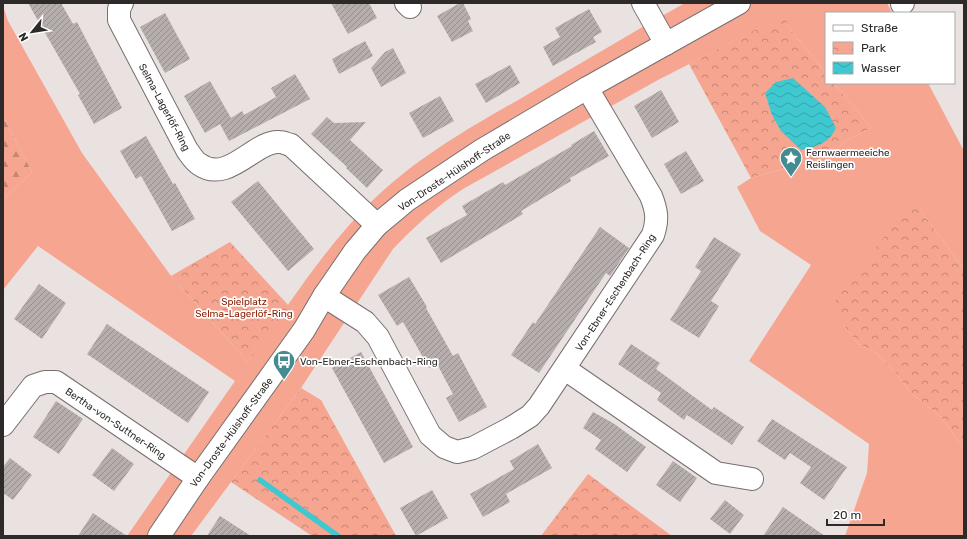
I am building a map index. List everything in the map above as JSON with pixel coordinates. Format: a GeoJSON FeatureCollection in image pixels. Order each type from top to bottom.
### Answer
{"type":"FeatureCollection","features":[{"type":"Feature","properties":{"kind":"street","name":"Selma-Lagerlöf-Ring"},"geometry":{"type":"LineString","coordinates":[[122,3],[119,9],[119,20],[187,150],[199,164],[212,169],[226,168],[264,146],[278,141],[291,145],[377,225]]}},
{"type":"Feature","properties":{"kind":"street"},"geometry":{"type":"LineString","coordinates":[[643,3],[666,44]]}},
{"type":"Feature","properties":{"kind":"street","name":"Von-Droste-Hülshoff-Straße"},"geometry":{"type":"LineString","coordinates":[[158,536],[282,362],[355,251],[377,225],[407,200],[482,150],[587,88],[739,3]]}},
{"type":"Feature","properties":{"kind":"street","name":"Von-Ebner-Eschenbach-Ring"},"geometry":{"type":"LineString","coordinates":[[324,296],[365,322],[378,337],[430,435],[444,446],[457,452],[473,448],[530,416],[539,406],[653,235],[657,224],[657,211],[651,196],[587,88]]}},
{"type":"Feature","properties":{"kind":"street"},"geometry":{"type":"LineString","coordinates":[[564,369],[716,473],[752,480]]}},
{"type":"Feature","properties":{"kind":"street","name":"Bertha-von-Suttner-Ring"},"geometry":{"type":"LineString","coordinates":[[3,425],[33,386],[45,382],[56,382],[198,478]]}},
{"type":"Feature","properties":{"kind":"green space"},"geometry":{"type":"Polygon","coordinates":[[[685,3],[887,3],[892,12],[825,12],[825,72],[790,29],[783,16],[658,80],[463,189],[444,202],[393,249],[301,388],[191,536],[127,536],[235,381],[38,246],[3,290],[3,200],[32,172],[3,116],[3,6],[8,21],[82,153],[171,276],[248,362],[306,279],[337,239],[371,202],[389,186],[426,157],[465,131],[685,3]]]}},
{"type":"Feature","properties":{"kind":"green space"},"geometry":{"type":"Polygon","coordinates":[[[784,15],[790,29],[825,72],[825,84],[835,84],[871,128],[844,142],[829,156],[751,178],[689,64],[784,15]]]}},
{"type":"Feature","properties":{"kind":"green space"},"geometry":{"type":"Polygon","coordinates":[[[835,84],[929,84],[964,151],[964,269],[920,210],[843,324],[858,344],[876,353],[896,373],[910,392],[942,418],[964,449],[964,536],[845,536],[867,473],[869,444],[749,361],[811,265],[760,231],[737,187],[751,178],[829,156],[844,142],[871,128],[835,84]]]}},
{"type":"Feature","properties":{"kind":"green space"},"geometry":{"type":"Polygon","coordinates":[[[3,116],[32,172],[3,200],[3,116]]]}},
{"type":"Feature","properties":{"kind":"green space"},"geometry":{"type":"Polygon","coordinates":[[[909,204],[920,210],[964,269],[964,449],[942,418],[910,392],[896,373],[876,353],[858,344],[843,324],[835,301],[909,204]]]}},
{"type":"Feature","properties":{"kind":"green space","name":"Spielplatz Selma-Lagerlöf-Ring"},"geometry":{"type":"Polygon","coordinates":[[[230,242],[289,306],[248,362],[171,276],[230,242]]]}},
{"type":"Feature","properties":{"kind":"green space"},"geometry":{"type":"Polygon","coordinates":[[[301,388],[321,400],[396,536],[312,536],[231,482],[301,388]]]}},
{"type":"Feature","properties":{"kind":"green space"},"geometry":{"type":"Polygon","coordinates":[[[588,474],[672,536],[541,536],[588,474]]]}},
{"type":"Feature","properties":{"kind":"water"},"geometry":{"type":"Polygon","coordinates":[[[793,78],[825,107],[836,128],[830,138],[822,144],[801,150],[781,131],[772,115],[765,93],[776,82],[793,78]]]}},
{"type":"Feature","properties":{"kind":"building"},"geometry":{"type":"Polygon","coordinates":[[[28,3],[61,3],[73,24],[77,22],[122,108],[94,124],[78,95],[80,94],[28,3]]]}},
{"type":"Feature","properties":{"kind":"building"},"geometry":{"type":"Polygon","coordinates":[[[331,3],[369,3],[377,18],[348,34],[331,3]]]}},
{"type":"Feature","properties":{"kind":"building"},"geometry":{"type":"Polygon","coordinates":[[[460,3],[463,3],[471,19],[468,21],[473,31],[452,42],[437,16],[460,3]]]}},
{"type":"Feature","properties":{"kind":"building"},"geometry":{"type":"Polygon","coordinates":[[[589,9],[602,32],[593,37],[596,42],[553,66],[543,47],[560,37],[555,28],[589,9]]]}},
{"type":"Feature","properties":{"kind":"building"},"geometry":{"type":"Polygon","coordinates":[[[165,13],[190,59],[165,73],[140,27],[165,13]]]}},
{"type":"Feature","properties":{"kind":"building"},"geometry":{"type":"Polygon","coordinates":[[[365,41],[373,56],[339,74],[332,59],[365,41]]]}},
{"type":"Feature","properties":{"kind":"building"},"geometry":{"type":"Polygon","coordinates":[[[393,48],[406,73],[381,87],[371,68],[385,52],[393,48]]]}},
{"type":"Feature","properties":{"kind":"building"},"geometry":{"type":"Polygon","coordinates":[[[510,65],[520,83],[486,103],[475,84],[510,65]]]}},
{"type":"Feature","properties":{"kind":"building"},"geometry":{"type":"Polygon","coordinates":[[[295,74],[310,99],[229,141],[220,124],[205,133],[184,96],[210,81],[231,118],[242,111],[244,115],[276,97],[271,88],[295,74]]]}},
{"type":"Feature","properties":{"kind":"building"},"geometry":{"type":"Polygon","coordinates":[[[661,90],[679,122],[652,138],[634,106],[661,90]]]}},
{"type":"Feature","properties":{"kind":"building"},"geometry":{"type":"Polygon","coordinates":[[[440,96],[454,121],[423,138],[409,113],[440,96]]]}},
{"type":"Feature","properties":{"kind":"building"},"geometry":{"type":"Polygon","coordinates":[[[327,117],[334,123],[366,122],[350,140],[383,170],[367,188],[346,168],[347,167],[311,134],[327,117]]]}},
{"type":"Feature","properties":{"kind":"building"},"geometry":{"type":"Polygon","coordinates":[[[594,131],[609,156],[570,178],[571,181],[521,211],[523,214],[441,263],[426,238],[467,215],[462,206],[503,182],[505,185],[572,146],[571,145],[594,131]]]}},
{"type":"Feature","properties":{"kind":"building"},"geometry":{"type":"Polygon","coordinates":[[[146,136],[195,219],[172,231],[141,176],[136,179],[120,151],[146,136]]]}},
{"type":"Feature","properties":{"kind":"building"},"geometry":{"type":"Polygon","coordinates":[[[686,151],[704,181],[681,194],[664,164],[686,151]]]}},
{"type":"Feature","properties":{"kind":"building"},"geometry":{"type":"Polygon","coordinates":[[[258,181],[314,249],[288,271],[231,202],[258,181]]]}},
{"type":"Feature","properties":{"kind":"building"},"geometry":{"type":"Polygon","coordinates":[[[600,227],[629,248],[610,276],[606,273],[539,373],[511,355],[533,322],[535,324],[600,227]]]}},
{"type":"Feature","properties":{"kind":"building"},"geometry":{"type":"Polygon","coordinates":[[[714,237],[741,254],[711,301],[719,306],[699,338],[670,320],[701,271],[695,267],[714,237]]]}},
{"type":"Feature","properties":{"kind":"building"},"geometry":{"type":"Polygon","coordinates":[[[409,277],[453,356],[458,353],[487,407],[459,422],[446,398],[453,394],[437,364],[429,368],[403,322],[397,326],[378,295],[409,277]]]}},
{"type":"Feature","properties":{"kind":"building"},"geometry":{"type":"Polygon","coordinates":[[[39,284],[66,303],[42,339],[14,319],[39,284]]]}},
{"type":"Feature","properties":{"kind":"building"},"geometry":{"type":"Polygon","coordinates":[[[107,324],[209,392],[188,423],[87,354],[107,324]]]}},
{"type":"Feature","properties":{"kind":"building"},"geometry":{"type":"Polygon","coordinates":[[[631,344],[660,363],[656,369],[712,410],[714,407],[744,427],[732,445],[687,415],[684,420],[657,400],[661,393],[618,364],[631,344]]]}},
{"type":"Feature","properties":{"kind":"building"},"geometry":{"type":"Polygon","coordinates":[[[361,352],[413,447],[384,463],[332,368],[361,352]]]}},
{"type":"Feature","properties":{"kind":"building"},"geometry":{"type":"Polygon","coordinates":[[[56,401],[83,419],[59,454],[33,437],[56,401]]]}},
{"type":"Feature","properties":{"kind":"building"},"geometry":{"type":"Polygon","coordinates":[[[593,412],[613,423],[646,447],[627,472],[595,449],[601,440],[583,428],[593,412]]]}},
{"type":"Feature","properties":{"kind":"building"},"geometry":{"type":"Polygon","coordinates":[[[772,419],[847,467],[824,500],[800,483],[811,467],[790,453],[785,460],[757,441],[772,419]]]}},
{"type":"Feature","properties":{"kind":"building"},"geometry":{"type":"Polygon","coordinates":[[[538,444],[552,468],[506,494],[510,502],[483,517],[470,494],[514,469],[510,461],[538,444]]]}},
{"type":"Feature","properties":{"kind":"building"},"geometry":{"type":"Polygon","coordinates":[[[112,448],[134,464],[114,491],[92,475],[112,448]]]}},
{"type":"Feature","properties":{"kind":"building"},"geometry":{"type":"Polygon","coordinates":[[[10,458],[32,475],[13,500],[3,493],[3,467],[10,458]]]}},
{"type":"Feature","properties":{"kind":"building"},"geometry":{"type":"Polygon","coordinates":[[[673,461],[697,478],[680,502],[656,485],[673,461]]]}},
{"type":"Feature","properties":{"kind":"building"},"geometry":{"type":"Polygon","coordinates":[[[432,490],[448,518],[416,536],[400,508],[432,490]]]}},
{"type":"Feature","properties":{"kind":"building"},"geometry":{"type":"Polygon","coordinates":[[[725,500],[744,515],[730,534],[710,519],[725,500]]]}},
{"type":"Feature","properties":{"kind":"building"},"geometry":{"type":"Polygon","coordinates":[[[783,507],[825,536],[763,536],[783,507]]]}},
{"type":"Feature","properties":{"kind":"building"},"geometry":{"type":"Polygon","coordinates":[[[93,513],[127,536],[78,536],[93,513]]]}},
{"type":"Feature","properties":{"kind":"building"},"geometry":{"type":"Polygon","coordinates":[[[220,516],[251,536],[207,536],[220,516]]]}},
{"type":"Feature","properties":{"kind":"waterway"},"geometry":{"type":"LineString","coordinates":[[260,480],[338,536]]}},
{"type":"Feature","properties":{"kind":"place","name":"Fernwaermeeiche Reislingen"},"geometry":{"type":"Point","coordinates":[791,178]}},
{"type":"Feature","properties":{"kind":"place","name":"Von-Ebner-Eschenbach-Ring"},"geometry":{"type":"Point","coordinates":[284,380]}}]}
